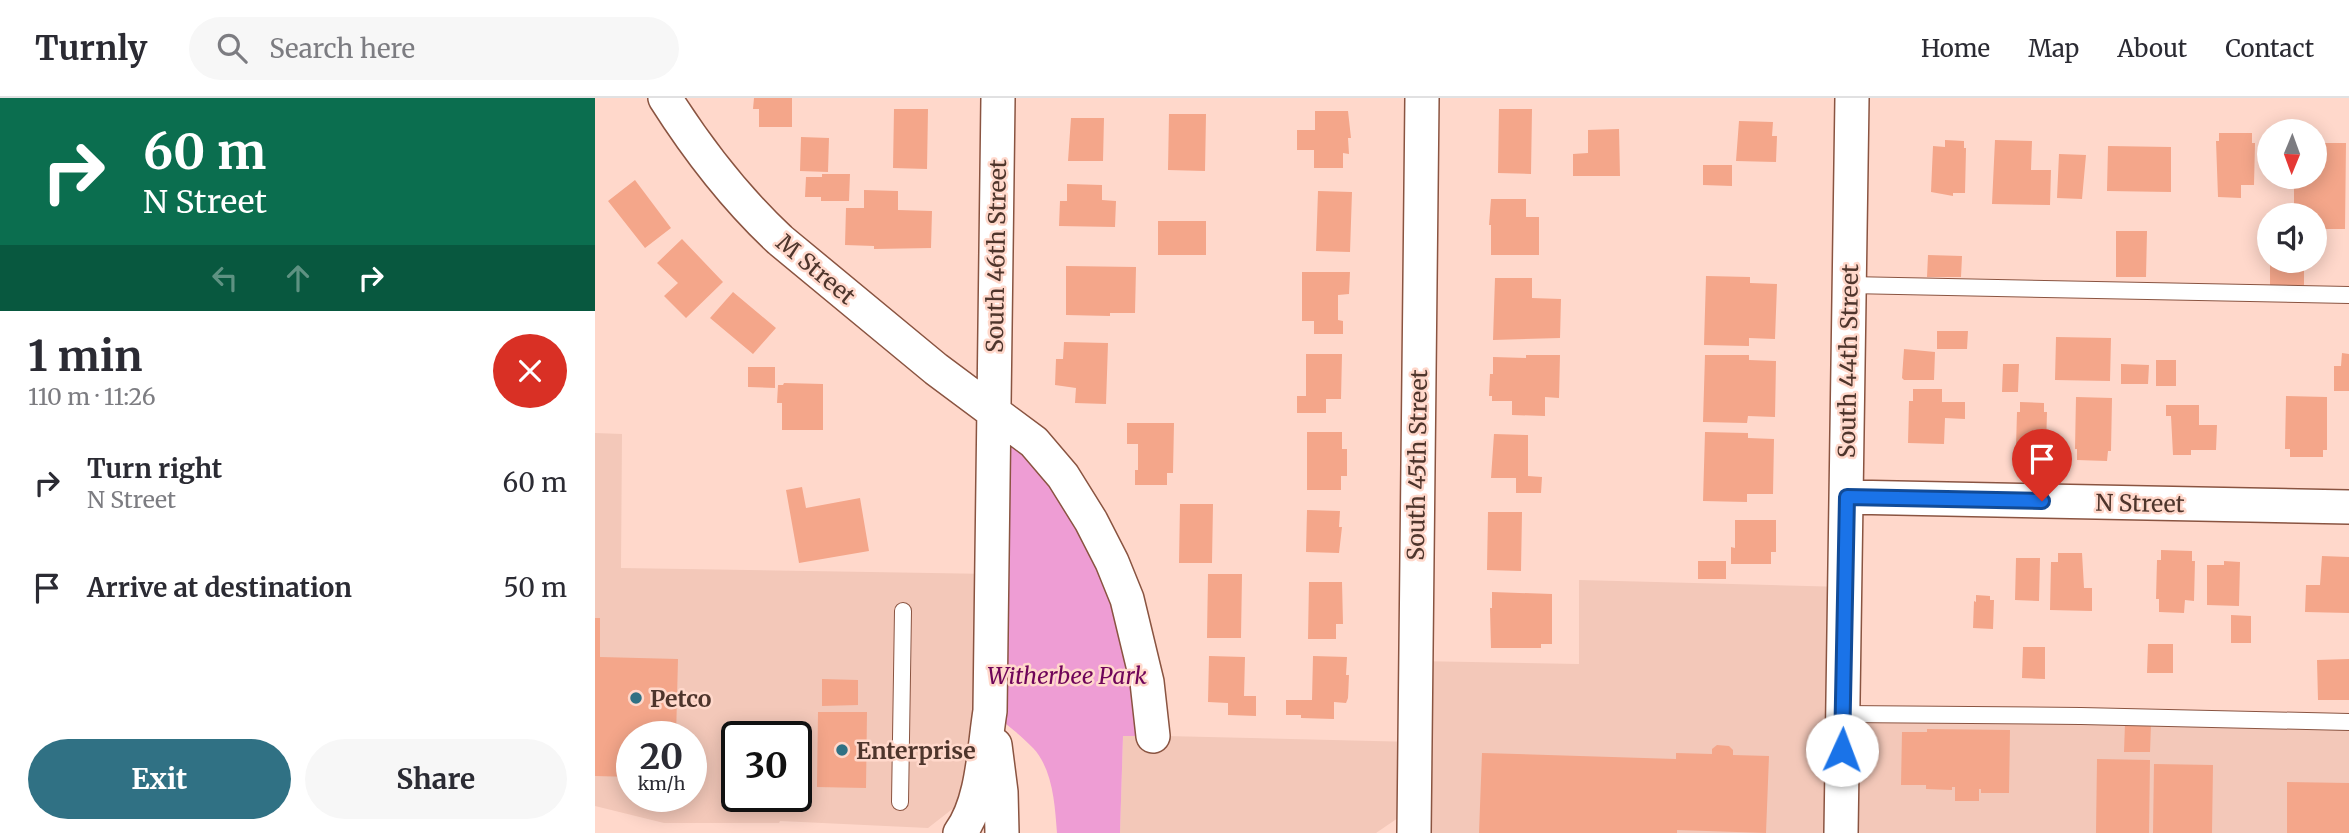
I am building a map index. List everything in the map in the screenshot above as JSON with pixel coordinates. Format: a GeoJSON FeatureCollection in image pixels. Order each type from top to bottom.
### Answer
{"type":"FeatureCollection","features":[{"type":"Feature","properties":{"kind":"street","name":"M Street"},"geometry":{"type":"LineString","coordinates":[[665,98],[697,146],[757,218],[788,247],[936,369],[995,414]]}},
{"type":"Feature","properties":{"kind":"street","name":"South 46th Street"},"geometry":{"type":"LineString","coordinates":[[960,833],[970,815],[978,789],[990,710],[998,98]]}},
{"type":"Feature","properties":{"kind":"street","name":"South 45th Street"},"geometry":{"type":"LineString","coordinates":[[1414,833],[1422,98]]}},
{"type":"Feature","properties":{"kind":"street","name":"South 44th Street"},"geometry":{"type":"LineString","coordinates":[[1841,833],[1852,98]]}},
{"type":"Feature","properties":{"kind":"street"},"geometry":{"type":"LineString","coordinates":[[995,414],[1046,454],[1091,521],[1112,562],[1127,599],[1138,640],[1147,682],[1153,736]]}},
{"type":"Feature","properties":{"kind":"street","name":"N Street"},"geometry":{"type":"LineString","coordinates":[[1847,497],[2349,507]]}},
{"type":"Feature","properties":{"kind":"street","name":"South 46th Street"},"geometry":{"type":"LineString","coordinates":[[990,710],[1001,792],[1002,833]]}},
{"type":"Feature","properties":{"kind":"lane"},"geometry":{"type":"LineString","coordinates":[[1849,285],[2349,295]]}},
{"type":"Feature","properties":{"kind":"lane"},"geometry":{"type":"LineString","coordinates":[[900,802],[903,611]]}},
{"type":"Feature","properties":{"kind":"lane"},"geometry":{"type":"LineString","coordinates":[[1843,714],[2349,722]]}},
{"type":"Feature","properties":{"kind":"shaded area"},"geometry":{"type":"Polygon","coordinates":[[[595,433],[622,434],[621,568],[992,574],[978,789],[928,828],[780,821],[664,823],[619,812],[707,812],[707,721],[616,721],[616,811],[595,806],[595,433]]]}},
{"type":"Feature","properties":{"kind":"shaded area"},"geometry":{"type":"Polygon","coordinates":[[[1579,580],[1845,587],[1843,713],[2349,722],[2349,833],[1414,833],[1414,807],[1376,833],[1120,833],[1123,735],[1415,742],[1415,661],[1579,664],[1579,580]]]}},
{"type":"Feature","properties":{"kind":"green space","name":"Witherbee Park"},"geometry":{"type":"Polygon","coordinates":[[[995,414],[1091,521],[1153,736],[1123,736],[1120,833],[1057,833],[1052,788],[1045,766],[1023,738],[990,711],[995,414]]]}},
{"type":"Feature","properties":{"kind":"building"},"geometry":{"type":"Polygon","coordinates":[[[754,98],[792,98],[792,127],[759,127],[759,109],[753,109],[754,98]]]}},
{"type":"Feature","properties":{"kind":"building"},"geometry":{"type":"Polygon","coordinates":[[[894,109],[928,109],[927,169],[893,168],[894,109]]]}},
{"type":"Feature","properties":{"kind":"building"},"geometry":{"type":"Polygon","coordinates":[[[1499,109],[1532,109],[1531,174],[1498,173],[1499,109]]]}},
{"type":"Feature","properties":{"kind":"building"},"geometry":{"type":"Polygon","coordinates":[[[1315,111],[1348,111],[1351,138],[1348,138],[1349,154],[1343,153],[1343,168],[1314,168],[1314,150],[1297,150],[1297,130],[1315,130],[1315,111]]]}},
{"type":"Feature","properties":{"kind":"building"},"geometry":{"type":"Polygon","coordinates":[[[1169,114],[1206,114],[1205,171],[1168,170],[1169,114]]]}},
{"type":"Feature","properties":{"kind":"building"},"geometry":{"type":"Polygon","coordinates":[[[1071,118],[1104,118],[1103,161],[1068,161],[1071,118]]]}},
{"type":"Feature","properties":{"kind":"building"},"geometry":{"type":"Polygon","coordinates":[[[1739,121],[1773,122],[1772,136],[1777,136],[1776,162],[1736,161],[1739,121]]]}},
{"type":"Feature","properties":{"kind":"building"},"geometry":{"type":"Polygon","coordinates":[[[1619,129],[1620,176],[1573,176],[1573,154],[1588,153],[1588,130],[1619,129]]]}},
{"type":"Feature","properties":{"kind":"building"},"geometry":{"type":"Polygon","coordinates":[[[2219,133],[2252,133],[2252,143],[2255,143],[2254,185],[2241,185],[2241,198],[2218,197],[2216,141],[2219,141],[2219,133]]]}},
{"type":"Feature","properties":{"kind":"building"},"geometry":{"type":"Polygon","coordinates":[[[801,137],[829,138],[828,172],[800,171],[801,137]]]}},
{"type":"Feature","properties":{"kind":"building"},"geometry":{"type":"Polygon","coordinates":[[[1945,140],[1964,141],[1965,193],[1953,193],[1953,196],[1931,192],[1933,146],[1945,147],[1945,140]]]}},
{"type":"Feature","properties":{"kind":"building"},"geometry":{"type":"Polygon","coordinates":[[[1995,140],[2032,141],[2031,170],[2051,170],[2050,205],[1992,204],[1995,140]]]}},
{"type":"Feature","properties":{"kind":"building"},"geometry":{"type":"Polygon","coordinates":[[[2327,143],[2346,143],[2345,229],[2327,229],[2327,203],[2294,203],[2294,189],[2327,189],[2327,143]]]}},
{"type":"Feature","properties":{"kind":"building"},"geometry":{"type":"Polygon","coordinates":[[[2108,146],[2171,147],[2171,192],[2107,191],[2108,146]]]}},
{"type":"Feature","properties":{"kind":"building"},"geometry":{"type":"Polygon","coordinates":[[[2059,154],[2086,155],[2082,199],[2057,198],[2059,154]]]}},
{"type":"Feature","properties":{"kind":"building"},"geometry":{"type":"Polygon","coordinates":[[[1703,165],[1732,165],[1732,186],[1703,185],[1703,165]]]}},
{"type":"Feature","properties":{"kind":"building"},"geometry":{"type":"Polygon","coordinates":[[[822,174],[850,174],[849,201],[821,201],[821,197],[805,197],[806,177],[822,177],[822,174]]]}},
{"type":"Feature","properties":{"kind":"building"},"geometry":{"type":"Polygon","coordinates":[[[635,180],[671,228],[645,248],[608,201],[635,180]]]}},
{"type":"Feature","properties":{"kind":"building"},"geometry":{"type":"Polygon","coordinates":[[[1067,184],[1102,185],[1102,200],[1116,201],[1115,227],[1059,226],[1060,201],[1067,201],[1067,184]]]}},
{"type":"Feature","properties":{"kind":"building"},"geometry":{"type":"Polygon","coordinates":[[[864,190],[898,191],[898,210],[932,211],[931,248],[874,249],[874,246],[845,245],[846,208],[864,208],[864,190]]]}},
{"type":"Feature","properties":{"kind":"building"},"geometry":{"type":"Polygon","coordinates":[[[1318,191],[1352,192],[1350,252],[1316,251],[1318,191]]]}},
{"type":"Feature","properties":{"kind":"building"},"geometry":{"type":"Polygon","coordinates":[[[1491,199],[1526,199],[1526,217],[1539,217],[1539,255],[1491,255],[1491,199]]]}},
{"type":"Feature","properties":{"kind":"building"},"geometry":{"type":"Polygon","coordinates":[[[1158,221],[1206,221],[1206,255],[1158,255],[1158,221]]]}},
{"type":"Feature","properties":{"kind":"building"},"geometry":{"type":"Polygon","coordinates":[[[2116,231],[2147,231],[2146,277],[2116,277],[2116,231]]]}},
{"type":"Feature","properties":{"kind":"building"},"geometry":{"type":"Polygon","coordinates":[[[682,239],[723,282],[686,318],[664,296],[678,283],[657,263],[682,239]]]}},
{"type":"Feature","properties":{"kind":"building"},"geometry":{"type":"Polygon","coordinates":[[[1928,255],[1962,256],[1961,277],[1927,277],[1928,255]]]}},
{"type":"Feature","properties":{"kind":"building"},"geometry":{"type":"Polygon","coordinates":[[[1066,266],[1136,267],[1135,313],[1110,313],[1110,316],[1066,315],[1066,266]]]}},
{"type":"Feature","properties":{"kind":"building"},"geometry":{"type":"Polygon","coordinates":[[[1302,272],[1350,272],[1349,294],[1338,295],[1338,320],[1343,321],[1343,334],[1314,334],[1314,321],[1302,321],[1302,272]]]}},
{"type":"Feature","properties":{"kind":"building"},"geometry":{"type":"Polygon","coordinates":[[[2270,273],[2304,273],[2304,285],[2270,285],[2270,273]]]}},
{"type":"Feature","properties":{"kind":"building"},"geometry":{"type":"Polygon","coordinates":[[[1706,276],[1750,277],[1750,283],[1777,284],[1775,339],[1749,338],[1749,346],[1704,345],[1706,276]]]}},
{"type":"Feature","properties":{"kind":"building"},"geometry":{"type":"Polygon","coordinates":[[[1495,278],[1532,278],[1532,298],[1561,299],[1560,338],[1493,340],[1495,278]]]}},
{"type":"Feature","properties":{"kind":"building"},"geometry":{"type":"Polygon","coordinates":[[[733,292],[776,328],[753,354],[710,318],[733,292]]]}},
{"type":"Feature","properties":{"kind":"building"},"geometry":{"type":"Polygon","coordinates":[[[1937,331],[1968,331],[1967,349],[1937,349],[1937,331]]]}},
{"type":"Feature","properties":{"kind":"building"},"geometry":{"type":"Polygon","coordinates":[[[2056,337],[2111,338],[2110,381],[2055,380],[2056,337]]]}},
{"type":"Feature","properties":{"kind":"building"},"geometry":{"type":"Polygon","coordinates":[[[1064,342],[1108,343],[1106,404],[1075,403],[1076,388],[1055,385],[1056,359],[1063,359],[1064,342]]]}},
{"type":"Feature","properties":{"kind":"building"},"geometry":{"type":"Polygon","coordinates":[[[1904,349],[1935,352],[1934,380],[1902,378],[1904,349]]]}},
{"type":"Feature","properties":{"kind":"building"},"geometry":{"type":"Polygon","coordinates":[[[2342,353],[2349,354],[2349,391],[2334,391],[2334,366],[2341,366],[2342,353]]]}},
{"type":"Feature","properties":{"kind":"building"},"geometry":{"type":"Polygon","coordinates":[[[1306,354],[1342,354],[1341,399],[1326,399],[1326,413],[1297,413],[1297,396],[1306,396],[1306,354]]]}},
{"type":"Feature","properties":{"kind":"building"},"geometry":{"type":"Polygon","coordinates":[[[1526,355],[1560,355],[1559,398],[1545,397],[1545,416],[1512,415],[1512,401],[1492,401],[1492,396],[1489,396],[1493,357],[1526,358],[1526,355]]]}},
{"type":"Feature","properties":{"kind":"building"},"geometry":{"type":"Polygon","coordinates":[[[1705,355],[1749,355],[1749,360],[1776,361],[1775,417],[1748,416],[1747,423],[1703,422],[1705,355]]]}},
{"type":"Feature","properties":{"kind":"building"},"geometry":{"type":"Polygon","coordinates":[[[2156,360],[2176,360],[2176,386],[2156,386],[2156,360]]]}},
{"type":"Feature","properties":{"kind":"building"},"geometry":{"type":"Polygon","coordinates":[[[2003,364],[2019,364],[2018,392],[2002,392],[2003,364]]]}},
{"type":"Feature","properties":{"kind":"building"},"geometry":{"type":"Polygon","coordinates":[[[2121,364],[2149,365],[2148,384],[2121,384],[2121,364]]]}},
{"type":"Feature","properties":{"kind":"building"},"geometry":{"type":"Polygon","coordinates":[[[748,367],[775,367],[775,388],[748,387],[748,367]]]}},
{"type":"Feature","properties":{"kind":"building"},"geometry":{"type":"Polygon","coordinates":[[[823,384],[823,430],[782,430],[782,403],[777,403],[778,385],[823,384]]]}},
{"type":"Feature","properties":{"kind":"building"},"geometry":{"type":"Polygon","coordinates":[[[1913,389],[1942,389],[1942,402],[1965,402],[1965,419],[1945,418],[1944,444],[1908,443],[1909,401],[1913,401],[1913,389]]]}},
{"type":"Feature","properties":{"kind":"building"},"geometry":{"type":"Polygon","coordinates":[[[2286,396],[2327,397],[2327,450],[2323,450],[2323,457],[2290,457],[2290,449],[2285,449],[2286,396]]]}},
{"type":"Feature","properties":{"kind":"building"},"geometry":{"type":"Polygon","coordinates":[[[2076,397],[2112,398],[2111,451],[2108,451],[2107,461],[2077,460],[2076,397]]]}},
{"type":"Feature","properties":{"kind":"building"},"geometry":{"type":"Polygon","coordinates":[[[2020,402],[2044,403],[2044,412],[2047,412],[2046,448],[2016,447],[2017,412],[2020,412],[2020,402]]]}},
{"type":"Feature","properties":{"kind":"building"},"geometry":{"type":"Polygon","coordinates":[[[2166,405],[2199,405],[2199,425],[2217,425],[2216,450],[2191,450],[2191,455],[2173,455],[2171,416],[2166,416],[2166,405]]]}},
{"type":"Feature","properties":{"kind":"building"},"geometry":{"type":"Polygon","coordinates":[[[1127,423],[1174,423],[1173,473],[1167,473],[1167,485],[1135,485],[1138,444],[1127,444],[1127,423]]]}},
{"type":"Feature","properties":{"kind":"building"},"geometry":{"type":"Polygon","coordinates":[[[1307,432],[1342,432],[1342,449],[1347,449],[1347,476],[1341,476],[1341,490],[1307,490],[1307,432]]]}},
{"type":"Feature","properties":{"kind":"building"},"geometry":{"type":"Polygon","coordinates":[[[1705,432],[1748,433],[1748,438],[1774,439],[1773,494],[1747,494],[1747,502],[1703,501],[1705,432]]]}},
{"type":"Feature","properties":{"kind":"building"},"geometry":{"type":"Polygon","coordinates":[[[1494,434],[1528,435],[1528,476],[1542,477],[1541,493],[1516,493],[1516,478],[1491,478],[1494,434]]]}},
{"type":"Feature","properties":{"kind":"building"},"geometry":{"type":"Polygon","coordinates":[[[802,487],[806,508],[860,498],[869,551],[799,563],[786,490],[802,487]]]}},
{"type":"Feature","properties":{"kind":"building"},"geometry":{"type":"Polygon","coordinates":[[[1180,504],[1213,504],[1212,563],[1179,563],[1180,504]]]}},
{"type":"Feature","properties":{"kind":"building"},"geometry":{"type":"Polygon","coordinates":[[[1307,510],[1340,511],[1339,527],[1342,527],[1339,553],[1306,552],[1307,510]]]}},
{"type":"Feature","properties":{"kind":"building"},"geometry":{"type":"Polygon","coordinates":[[[1488,512],[1522,512],[1521,571],[1487,570],[1488,512]]]}},
{"type":"Feature","properties":{"kind":"building"},"geometry":{"type":"Polygon","coordinates":[[[1735,520],[1776,520],[1776,552],[1771,552],[1771,564],[1731,564],[1731,547],[1735,548],[1735,520]]]}},
{"type":"Feature","properties":{"kind":"building"},"geometry":{"type":"Polygon","coordinates":[[[2161,550],[2192,551],[2192,561],[2195,561],[2194,601],[2185,600],[2184,613],[2159,612],[2159,599],[2156,599],[2157,560],[2161,560],[2161,550]]]}},
{"type":"Feature","properties":{"kind":"building"},"geometry":{"type":"Polygon","coordinates":[[[2058,553],[2082,553],[2084,588],[2092,588],[2092,611],[2050,610],[2051,562],[2058,562],[2058,553]]]}},
{"type":"Feature","properties":{"kind":"building"},"geometry":{"type":"Polygon","coordinates":[[[2322,556],[2349,557],[2349,613],[2305,612],[2306,585],[2320,585],[2322,556]]]}},
{"type":"Feature","properties":{"kind":"building"},"geometry":{"type":"Polygon","coordinates":[[[2016,558],[2040,558],[2039,601],[2015,600],[2016,558]]]}},
{"type":"Feature","properties":{"kind":"building"},"geometry":{"type":"Polygon","coordinates":[[[1698,561],[1726,561],[1726,579],[1698,579],[1698,561]]]}},
{"type":"Feature","properties":{"kind":"building"},"geometry":{"type":"Polygon","coordinates":[[[2224,561],[2240,562],[2239,606],[2207,605],[2207,565],[2224,565],[2224,561]]]}},
{"type":"Feature","properties":{"kind":"building"},"geometry":{"type":"Polygon","coordinates":[[[1208,574],[1242,574],[1241,638],[1207,638],[1208,574]]]}},
{"type":"Feature","properties":{"kind":"building"},"geometry":{"type":"Polygon","coordinates":[[[1309,582],[1342,582],[1343,624],[1336,624],[1336,639],[1308,639],[1309,582]]]}},
{"type":"Feature","properties":{"kind":"building"},"geometry":{"type":"Polygon","coordinates":[[[1492,592],[1552,594],[1552,644],[1541,644],[1541,648],[1491,648],[1492,592]]]}},
{"type":"Feature","properties":{"kind":"building"},"geometry":{"type":"Polygon","coordinates":[[[1976,595],[1990,596],[1990,600],[1994,600],[1993,629],[1973,628],[1976,595]]]}},
{"type":"Feature","properties":{"kind":"building"},"geometry":{"type":"Polygon","coordinates":[[[2231,615],[2251,616],[2251,643],[2231,643],[2231,615]]]}},
{"type":"Feature","properties":{"kind":"building","name":"Petco"},"geometry":{"type":"Polygon","coordinates":[[[595,618],[600,618],[600,657],[678,659],[676,721],[616,721],[616,777],[595,776],[595,618]]]}},
{"type":"Feature","properties":{"kind":"building"},"geometry":{"type":"Polygon","coordinates":[[[2148,644],[2173,644],[2173,673],[2147,673],[2148,644]]]}},
{"type":"Feature","properties":{"kind":"building"},"geometry":{"type":"Polygon","coordinates":[[[2023,647],[2045,647],[2045,679],[2022,678],[2023,647]]]}},
{"type":"Feature","properties":{"kind":"building"},"geometry":{"type":"Polygon","coordinates":[[[1209,656],[1245,657],[1244,696],[1256,696],[1256,716],[1228,715],[1228,703],[1208,702],[1209,656]]]}},
{"type":"Feature","properties":{"kind":"building"},"geometry":{"type":"Polygon","coordinates":[[[1313,656],[1347,657],[1348,698],[1346,703],[1334,702],[1334,719],[1286,715],[1286,700],[1312,700],[1313,656]]]}},
{"type":"Feature","properties":{"kind":"building"},"geometry":{"type":"Polygon","coordinates":[[[2349,659],[2349,700],[2318,700],[2317,660],[2349,659]]]}},
{"type":"Feature","properties":{"kind":"building"},"geometry":{"type":"Polygon","coordinates":[[[822,679],[858,680],[858,705],[822,706],[822,679]]]}},
{"type":"Feature","properties":{"kind":"building","name":"Enterprise"},"geometry":{"type":"Polygon","coordinates":[[[818,712],[867,712],[866,788],[817,787],[818,712]]]}},
{"type":"Feature","properties":{"kind":"building"},"geometry":{"type":"Polygon","coordinates":[[[2125,723],[2151,724],[2150,752],[2124,752],[2125,723]]]}},
{"type":"Feature","properties":{"kind":"building"},"geometry":{"type":"Polygon","coordinates":[[[1927,729],[2010,730],[2009,793],[1981,793],[1979,789],[1979,801],[1955,801],[1955,787],[1952,787],[1952,790],[1926,789],[1926,785],[1901,785],[1902,732],[1927,732],[1927,729]]]}},
{"type":"Feature","properties":{"kind":"building"},"geometry":{"type":"Polygon","coordinates":[[[1717,745],[1729,746],[1733,755],[1769,756],[1766,833],[1677,830],[1677,833],[1479,833],[1482,753],[1676,759],[1676,753],[1712,754],[1712,749],[1717,745]]]}},
{"type":"Feature","properties":{"kind":"building"},"geometry":{"type":"Polygon","coordinates":[[[2097,759],[2150,760],[2149,833],[2096,833],[2097,759]]]}},
{"type":"Feature","properties":{"kind":"building"},"geometry":{"type":"Polygon","coordinates":[[[2154,764],[2213,765],[2212,833],[2153,833],[2154,764]]]}},
{"type":"Feature","properties":{"kind":"building"},"geometry":{"type":"Polygon","coordinates":[[[2287,782],[2349,783],[2349,833],[2287,833],[2287,782]]]}},
{"type":"Feature","properties":{"kind":"place","name":"Petco"},"geometry":{"type":"Point","coordinates":[636,698]}},
{"type":"Feature","properties":{"kind":"place","name":"Enterprise"},"geometry":{"type":"Point","coordinates":[842,750]}},
{"type":"Feature","properties":{"kind":"route"},"geometry":{"type":"LineString","coordinates":[[1842,750],[1847,497],[2042,501]]}}]}
